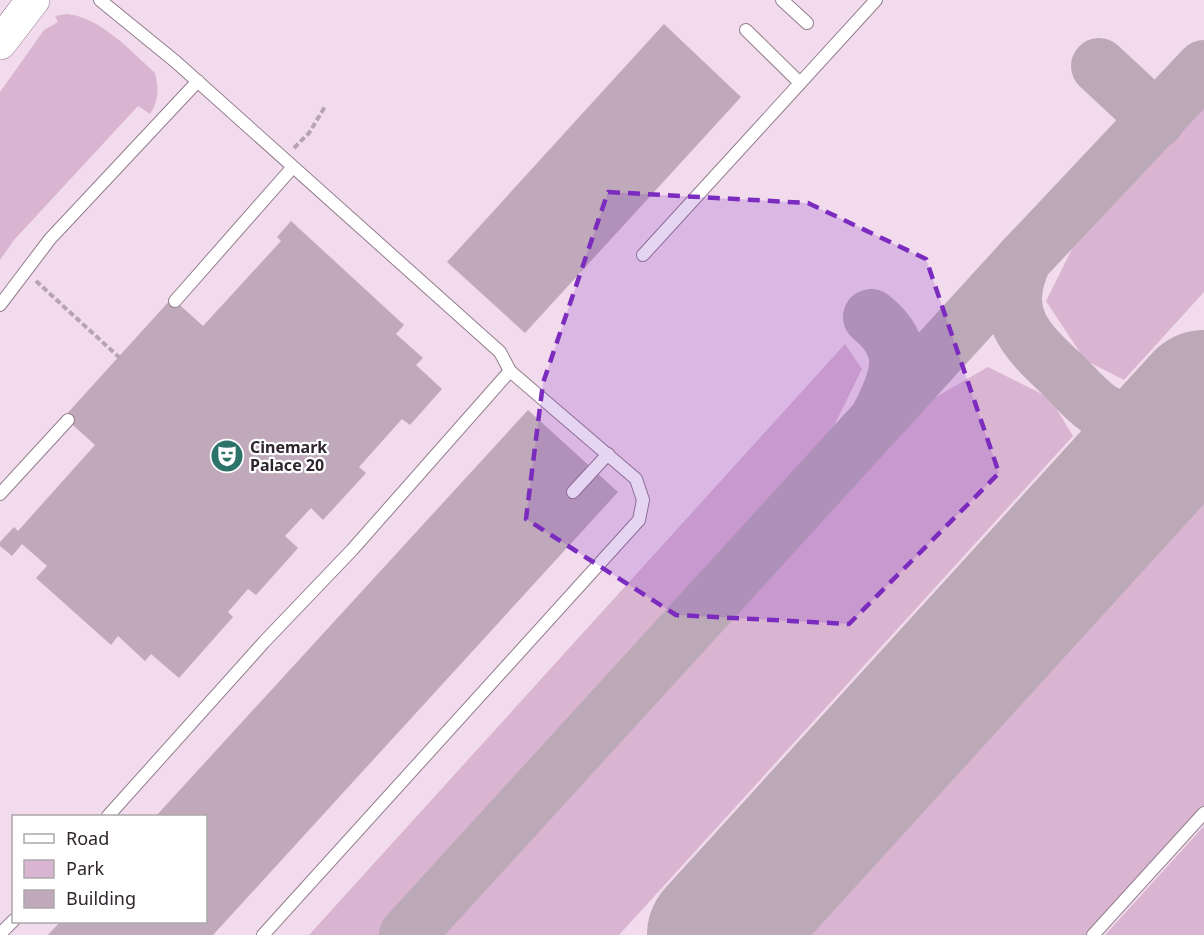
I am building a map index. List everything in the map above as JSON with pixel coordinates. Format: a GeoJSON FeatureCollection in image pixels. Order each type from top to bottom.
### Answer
{"type":"FeatureCollection","features":[{"type":"Feature","properties":{"kind":"street"},"geometry":{"type":"LineString","coordinates":[[0,43],[33,0]]}},
{"type":"Feature","properties":{"kind":"lane"},"geometry":{"type":"LineString","coordinates":[[100,0],[198,81],[292,168],[500,352],[510,371],[608,454],[640,486],[643,500],[639,520],[263,935]]}},
{"type":"Feature","properties":{"kind":"lane"},"geometry":{"type":"LineString","coordinates":[[782,0],[807,23]]}},
{"type":"Feature","properties":{"kind":"lane"},"geometry":{"type":"LineString","coordinates":[[643,255],[876,0]]}},
{"type":"Feature","properties":{"kind":"lane"},"geometry":{"type":"LineString","coordinates":[[746,30],[800,83]]}},
{"type":"Feature","properties":{"kind":"lane"},"geometry":{"type":"LineString","coordinates":[[0,305],[24,270],[198,81]]}},
{"type":"Feature","properties":{"kind":"lane"},"geometry":{"type":"LineString","coordinates":[[175,301],[292,168]]}},
{"type":"Feature","properties":{"kind":"lane"},"geometry":{"type":"LineString","coordinates":[[109,815],[264,642],[352,550],[510,371]]}},
{"type":"Feature","properties":{"kind":"lane"},"geometry":{"type":"LineString","coordinates":[[0,494],[68,420]]}},
{"type":"Feature","properties":{"kind":"lane"},"geometry":{"type":"LineString","coordinates":[[573,492],[608,454]]}},
{"type":"Feature","properties":{"kind":"lane"},"geometry":{"type":"LineString","coordinates":[[1093,935],[1204,813]]}},
{"type":"Feature","properties":{"kind":"lane"},"geometry":{"type":"LineString","coordinates":[[0,934],[12,922]]}},
{"type":"Feature","properties":{"kind":"path"},"geometry":{"type":"LineString","coordinates":[[282,159],[309,133],[326,105]]}},
{"type":"Feature","properties":{"kind":"path"},"geometry":{"type":"LineString","coordinates":[[24,270],[122,360]]}},
{"type":"Feature","properties":{"kind":"highlighted area"},"geometry":{"type":"Polygon","coordinates":[[[608,192],[808,203],[926,259],[999,473],[849,624],[676,615],[526,519],[543,383],[608,192]]]}},
{"type":"Feature","properties":{"kind":"green space"},"geometry":{"type":"Polygon","coordinates":[[[67,14],[79,16],[103,28],[155,73],[157,99],[150,114],[138,106],[14,240],[0,260],[0,92],[44,30],[58,22],[55,16],[67,14]]]}},
{"type":"Feature","properties":{"kind":"green space"},"geometry":{"type":"Polygon","coordinates":[[[1204,89],[1204,292],[1124,380],[1085,360],[1046,301],[1080,233],[1135,166],[1204,89]]]}},
{"type":"Feature","properties":{"kind":"green space"},"geometry":{"type":"Polygon","coordinates":[[[845,344],[862,369],[828,438],[749,532],[381,935],[309,935],[845,344]]]}},
{"type":"Feature","properties":{"kind":"green space"},"geometry":{"type":"Polygon","coordinates":[[[988,367],[1050,398],[1073,436],[619,935],[434,935],[852,475],[922,405],[988,367]]]}},
{"type":"Feature","properties":{"kind":"green space"},"geometry":{"type":"Polygon","coordinates":[[[1204,502],[1204,813],[1093,935],[811,935],[1204,502]]]}},
{"type":"Feature","properties":{"kind":"green space"},"geometry":{"type":"Polygon","coordinates":[[[1204,826],[1204,935],[1105,935],[1204,826]]]}},
{"type":"Feature","properties":{"kind":"building"},"geometry":{"type":"Polygon","coordinates":[[[664,24],[741,97],[525,333],[447,262],[664,24]]]}},
{"type":"Feature","properties":{"kind":"building","name":"Cinemark Palace 20"},"geometry":{"type":"Polygon","coordinates":[[[291,221],[404,325],[396,334],[423,358],[416,365],[442,389],[410,425],[402,419],[359,467],[366,473],[323,520],[311,508],[285,536],[298,548],[256,595],[248,589],[228,612],[233,617],[179,678],[151,654],[145,661],[118,636],[111,645],[36,578],[47,566],[22,544],[12,556],[0,546],[0,542],[14,527],[18,531],[95,445],[64,417],[172,298],[203,326],[281,241],[277,237],[291,221]]]}},
{"type":"Feature","properties":{"kind":"building"},"geometry":{"type":"Polygon","coordinates":[[[528,410],[618,492],[213,935],[48,935],[59,923],[207,923],[207,815],[157,815],[528,410]]]}},
{"type":"Feature","properties":{"kind":"taxiway"},"geometry":{"type":"LineString","coordinates":[[1099,66],[1157,120]]}},
{"type":"Feature","properties":{"kind":"taxiway"},"geometry":{"type":"LineString","coordinates":[[407,935],[1024,259],[1204,68]]}},
{"type":"Feature","properties":{"kind":"taxiway"},"geometry":{"type":"LineString","coordinates":[[1024,259],[1014,296],[1015,311],[1020,325],[1037,350],[1089,401],[1099,410],[1115,418],[1136,423],[1169,422],[1190,416]]}},
{"type":"Feature","properties":{"kind":"taxiway"},"geometry":{"type":"LineString","coordinates":[[871,317],[892,340],[897,364],[892,388],[879,416]]}},
{"type":"Feature","properties":{"kind":"taxiway"},"geometry":{"type":"LineString","coordinates":[[1103,412],[1114,434],[1118,457],[1117,480],[1110,503]]}},
{"type":"Feature","properties":{"kind":"runway"},"geometry":{"type":"LineString","coordinates":[[717,935],[1204,400]]}},
{"type":"Feature","properties":{"kind":"place","name":"Cinemark Palace 20"},"geometry":{"type":"Point","coordinates":[227,456]}}]}
